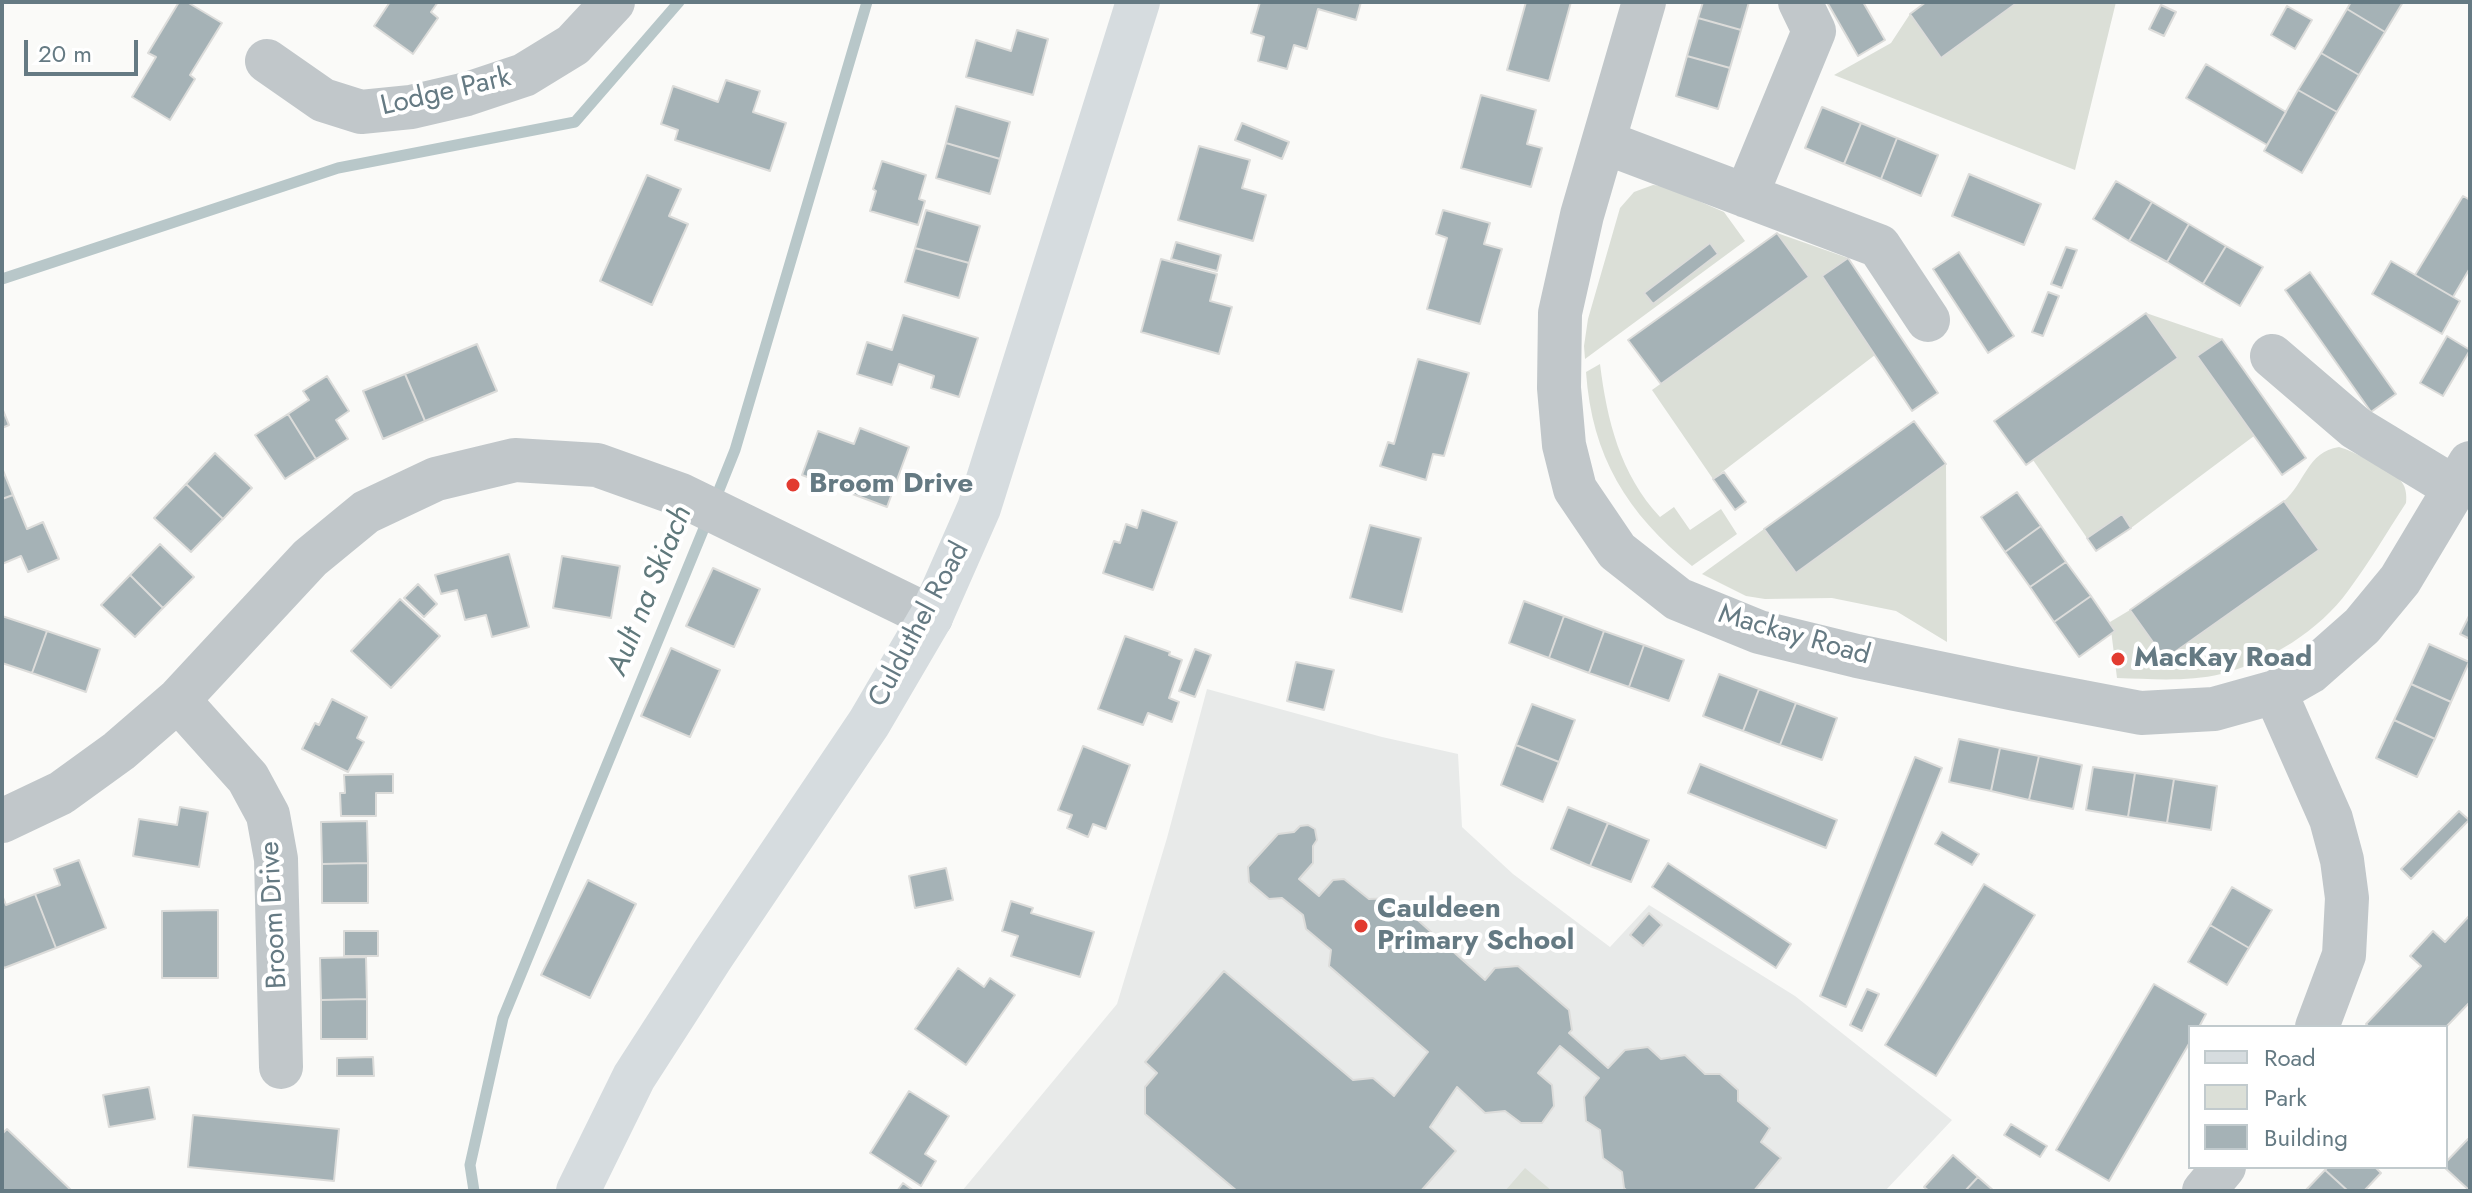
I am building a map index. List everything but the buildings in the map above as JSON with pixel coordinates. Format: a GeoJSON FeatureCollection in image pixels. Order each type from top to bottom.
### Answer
{"type":"FeatureCollection","features":[{"type":"Feature","properties":{"kind":"main road","name":"Culduthel Road"},"geometry":{"type":"LineString","coordinates":[[578,1191],[634,1077],[869,723],[931,617],[984,494],[1138,2]]}},
{"type":"Feature","properties":{"kind":"street","name":"Lodge Park"},"geometry":{"type":"LineString","coordinates":[[267,61],[323,100],[361,112],[411,107],[467,94],[524,75],[573,45],[613,2]]}},
{"type":"Feature","properties":{"kind":"street","name":"Mackay Road"},"geometry":{"type":"LineString","coordinates":[[1644,2],[1582,215],[1560,313],[1559,388],[1564,445],[1575,489],[1617,551],[1678,599],[1759,632],[1916,669],[2141,713],[2214,709],[2292,682]]}},
{"type":"Feature","properties":{"kind":"street"},"geometry":{"type":"LineString","coordinates":[[1746,196],[1814,31],[1800,2]]}},
{"type":"Feature","properties":{"kind":"street"},"geometry":{"type":"LineString","coordinates":[[1604,142],[1879,246],[1928,320]]}},
{"type":"Feature","properties":{"kind":"street"},"geometry":{"type":"LineString","coordinates":[[2272,356],[2356,428],[2462,476],[2400,580],[2362,626],[2292,682],[2342,860],[2347,898],[2344,955],[2318,1025]]}},
{"type":"Feature","properties":{"kind":"street"},"geometry":{"type":"LineString","coordinates":[[2,821],[61,793],[119,751],[178,700],[310,558],[366,512],[436,479],[515,460],[597,465],[681,495],[931,617]]}},
{"type":"Feature","properties":{"kind":"street","name":"Broom Drive"},"geometry":{"type":"LineString","coordinates":[[178,700],[248,778],[268,815],[276,859],[261,1013],[281,1067]]}},
{"type":"Feature","properties":{"kind":"street"},"geometry":{"type":"LineString","coordinates":[[2204,1191],[2222,1169]]}},
{"type":"Feature","properties":{"kind":"shaded area","name":"Cauldeen Primary School"},"geometry":{"type":"Polygon","coordinates":[[[1207,689],[1382,737],[1458,754],[1462,827],[1513,874],[1610,947],[1649,905],[1795,996],[1952,1120],[1885,1191],[962,1191],[1117,1004],[1167,838],[1207,689]]]}},
{"type":"Feature","properties":{"kind":"green space"},"geometry":{"type":"Polygon","coordinates":[[[2018,2],[2116,2],[2075,170],[1834,75],[1891,43],[1910,14],[1941,57],[2018,2]]]}},
{"type":"Feature","properties":{"kind":"green space"},"geometry":{"type":"Polygon","coordinates":[[[1653,185],[1664,186],[1724,212],[1745,241],[1585,359],[1588,319],[1620,208],[1634,192],[1653,185]]]}},
{"type":"Feature","properties":{"kind":"green space"},"geometry":{"type":"Polygon","coordinates":[[[1777,233],[1848,258],[1822,276],[1875,355],[1713,479],[1652,390],[1809,277],[1777,233]]]}},
{"type":"Feature","properties":{"kind":"green space"},"geometry":{"type":"Polygon","coordinates":[[[2146,313],[2222,339],[2198,356],[2254,436],[2131,528],[2122,514],[2087,538],[2033,460],[2177,359],[2146,313]]]}},
{"type":"Feature","properties":{"kind":"green space"},"geometry":{"type":"Polygon","coordinates":[[[1600,364],[1618,445],[1646,500],[1660,517],[1674,507],[1690,530],[1721,509],[1737,534],[1692,566],[1631,504],[1605,457],[1596,431],[1586,372],[1600,364]]]}},
{"type":"Feature","properties":{"kind":"green space"},"geometry":{"type":"Polygon","coordinates":[[[2339,447],[2399,479],[2406,490],[2406,503],[2348,591],[2323,619],[2292,643],[2239,669],[2196,678],[2117,678],[2110,622],[2130,610],[2165,658],[2318,550],[2284,501],[2320,455],[2339,447]]]}},
{"type":"Feature","properties":{"kind":"green space"},"geometry":{"type":"Polygon","coordinates":[[[1946,464],[1947,642],[1896,611],[1832,598],[1765,599],[1746,596],[1702,574],[1764,529],[1796,573],[1946,464]]]}},
{"type":"Feature","properties":{"kind":"green space"},"geometry":{"type":"Polygon","coordinates":[[[1525,1168],[1552,1191],[1505,1191],[1525,1168]]]}},
{"type":"Feature","properties":{"kind":"waterway"},"geometry":{"type":"LineString","coordinates":[[2,279],[338,168],[575,122],[679,2]]}},
{"type":"Feature","properties":{"kind":"waterway","name":"Ault na Skiach"},"geometry":{"type":"LineString","coordinates":[[715,500],[735,450],[867,2]]}},
{"type":"Feature","properties":{"kind":"waterway","name":"Ault na Skiach"},"geometry":{"type":"LineString","coordinates":[[474,1191],[470,1165],[503,1018],[709,516]]}},
{"type":"Feature","properties":{"kind":"place","name":"Broom Drive"},"geometry":{"type":"Point","coordinates":[793,485]}},
{"type":"Feature","properties":{"kind":"place","name":"MacKay Road"},"geometry":{"type":"Point","coordinates":[2118,659]}},
{"type":"Feature","properties":{"kind":"place","name":"Cauldeen Primary School"},"geometry":{"type":"Point","coordinates":[1361,926]}}]}
